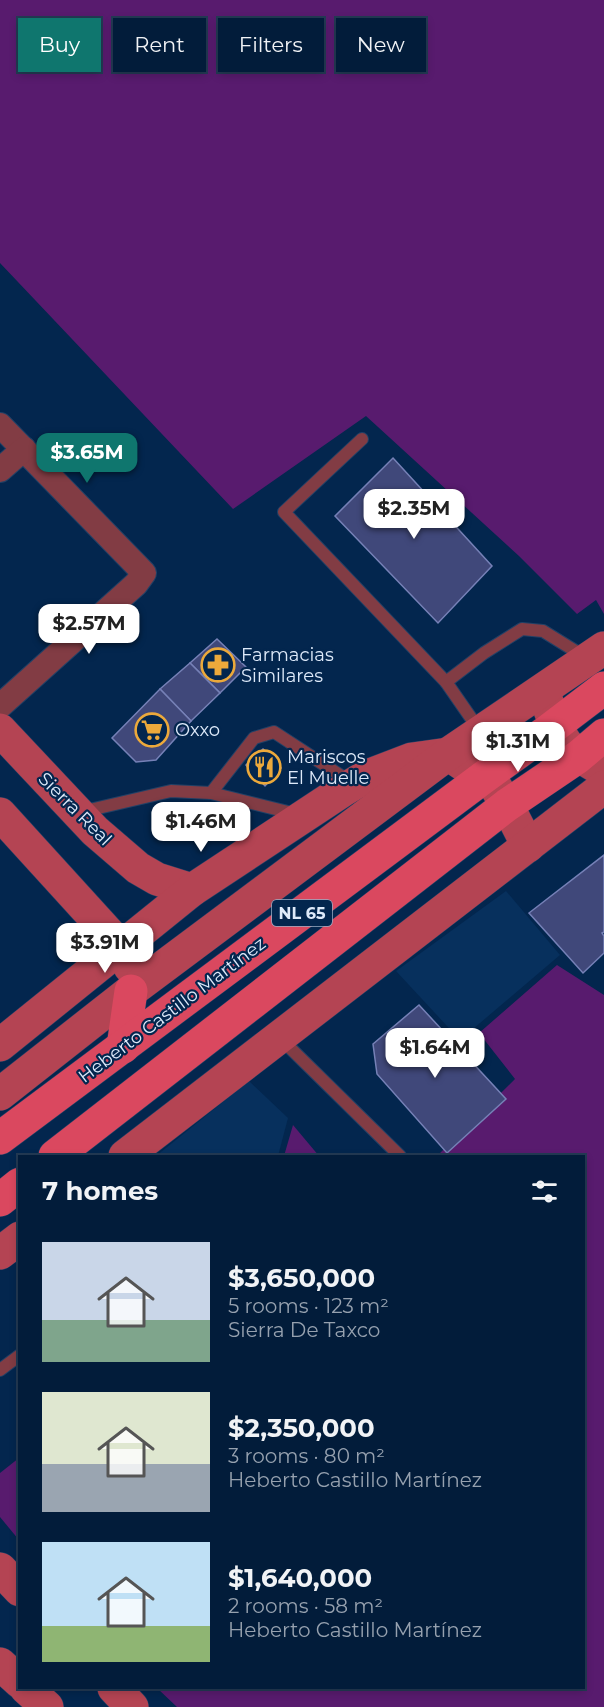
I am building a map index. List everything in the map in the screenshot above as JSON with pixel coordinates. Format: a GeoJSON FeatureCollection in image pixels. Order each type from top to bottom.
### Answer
{"type":"FeatureCollection","features":[{"type":"Feature","properties":{"kind":"main road","name":"Heberto Castillo Martínez"},"geometry":{"type":"LineString","coordinates":[[0,1138],[604,688]]}},
{"type":"Feature","properties":{"kind":"main road","name":"NL 65"},"geometry":{"type":"LineString","coordinates":[[56,1155],[507,805],[591,764],[604,735]]}},
{"type":"Feature","properties":{"kind":"main road"},"geometry":{"type":"LineString","coordinates":[[123,1047],[131,991]]}},
{"type":"Feature","properties":{"kind":"main road"},"geometry":{"type":"LineString","coordinates":[[0,1200],[18,1186]]}},
{"type":"Feature","properties":{"kind":"street"},"geometry":{"type":"LineString","coordinates":[[0,425],[144,573],[136,584],[0,706]]}},
{"type":"Feature","properties":{"kind":"street"},"geometry":{"type":"LineString","coordinates":[[0,470],[24,449]]}},
{"type":"Feature","properties":{"kind":"street"},"geometry":{"type":"LineString","coordinates":[[0,1094],[131,991],[448,754],[596,653]]}},
{"type":"Feature","properties":{"kind":"street"},"geometry":{"type":"LineString","coordinates":[[543,689],[555,726],[566,745],[591,764]]}},
{"type":"Feature","properties":{"kind":"street","name":"Sierra Real"},"geometry":{"type":"LineString","coordinates":[[0,730],[94,831],[138,868],[157,879],[192,890]]}},
{"type":"Feature","properties":{"kind":"street"},"geometry":{"type":"LineString","coordinates":[[0,1045],[192,890],[354,784],[386,768],[412,759],[448,754],[495,786],[528,846]]}},
{"type":"Feature","properties":{"kind":"street"},"geometry":{"type":"LineString","coordinates":[[126,1155],[604,787]]}},
{"type":"Feature","properties":{"kind":"street"},"geometry":{"type":"LineString","coordinates":[[0,814],[122,948],[129,963],[131,991]]}},
{"type":"Feature","properties":{"kind":"street"},"geometry":{"type":"LineString","coordinates":[[0,1254],[18,1240]]}},
{"type":"Feature","properties":{"kind":"street"},"geometry":{"type":"LineString","coordinates":[[0,1664],[18,1681]]}},
{"type":"Feature","properties":{"kind":"street"},"geometry":{"type":"LineString","coordinates":[[115,1689],[132,1707]]}},
{"type":"Feature","properties":{"kind":"lane"},"geometry":{"type":"LineString","coordinates":[[362,439],[284,512],[446,682],[480,731]]}},
{"type":"Feature","properties":{"kind":"lane"},"geometry":{"type":"LineString","coordinates":[[446,682],[484,653],[522,629],[543,632],[596,653]]}},
{"type":"Feature","properties":{"kind":"lane"},"geometry":{"type":"LineString","coordinates":[[211,793],[254,738],[274,732],[354,784]]}},
{"type":"Feature","properties":{"kind":"lane"},"geometry":{"type":"LineString","coordinates":[[77,813],[171,791],[211,793],[304,816]]}},
{"type":"Feature","properties":{"kind":"lane"},"geometry":{"type":"LineString","coordinates":[[279,1038],[399,1155]]}},
{"type":"Feature","properties":{"kind":"lane"},"geometry":{"type":"LineString","coordinates":[[0,1370],[18,1356]]}},
{"type":"Feature","properties":{"kind":"shaded area"},"geometry":{"type":"Polygon","coordinates":[[[0,0],[604,0],[604,614],[596,600],[577,614],[519,556],[366,416],[233,509],[0,263],[0,0]]]}},
{"type":"Feature","properties":{"kind":"shaded area"},"geometry":{"type":"Polygon","coordinates":[[[506,891],[560,955],[460,1040],[396,971],[506,891]]]}},
{"type":"Feature","properties":{"kind":"shaded area"},"geometry":{"type":"Polygon","coordinates":[[[557,965],[604,995],[604,1707],[177,1707],[158,1689],[585,1689],[585,1155],[438,1155],[515,1079],[479,1033],[557,965]]]}},
{"type":"Feature","properties":{"kind":"shaded area"},"geometry":{"type":"Polygon","coordinates":[[[249,1081],[288,1118],[278,1155],[157,1155],[249,1081]]]}},
{"type":"Feature","properties":{"kind":"shaded area"},"geometry":{"type":"Polygon","coordinates":[[[293,1125],[318,1155],[284,1155],[293,1125]]]}},
{"type":"Feature","properties":{"kind":"shaded area"},"geometry":{"type":"Polygon","coordinates":[[[18,1459],[18,1539],[0,1517],[0,1473],[18,1459]]]}},
{"type":"Feature","properties":{"kind":"building"},"geometry":{"type":"Polygon","coordinates":[[[393,458],[492,566],[438,623],[335,516],[393,458]]]}},
{"type":"Feature","properties":{"kind":"building","name":"Farmacias Similares"},"geometry":{"type":"Polygon","coordinates":[[[217,639],[246,667],[220,693],[190,663],[217,639]]]}},
{"type":"Feature","properties":{"kind":"building"},"geometry":{"type":"Polygon","coordinates":[[[190,663],[220,693],[191,721],[160,689],[190,663]]]}},
{"type":"Feature","properties":{"kind":"building","name":"Oxxo"},"geometry":{"type":"Polygon","coordinates":[[[160,689],[191,721],[156,760],[136,762],[112,738],[160,689]]]}},
{"type":"Feature","properties":{"kind":"building","name":"Mariscos El Muelle"},"geometry":{"type":"Polygon","coordinates":[[[263,749],[281,768],[265,786],[246,765],[263,749]]]}},
{"type":"Feature","properties":{"kind":"building"},"geometry":{"type":"Polygon","coordinates":[[[604,855],[604,932],[602,933],[604,953],[583,973],[529,913],[604,855]]]}},
{"type":"Feature","properties":{"kind":"building"},"geometry":{"type":"Polygon","coordinates":[[[419,1005],[506,1099],[447,1153],[377,1074],[373,1044],[419,1005]]]}},
{"type":"Feature","properties":{"kind":"place","name":"Farmacias Similares"},"geometry":{"type":"Point","coordinates":[218,665]}},
{"type":"Feature","properties":{"kind":"place","name":"Oxxo"},"geometry":{"type":"Point","coordinates":[152,730]}},
{"type":"Feature","properties":{"kind":"place","name":"Mariscos El Muelle"},"geometry":{"type":"Point","coordinates":[264,767]}}]}
